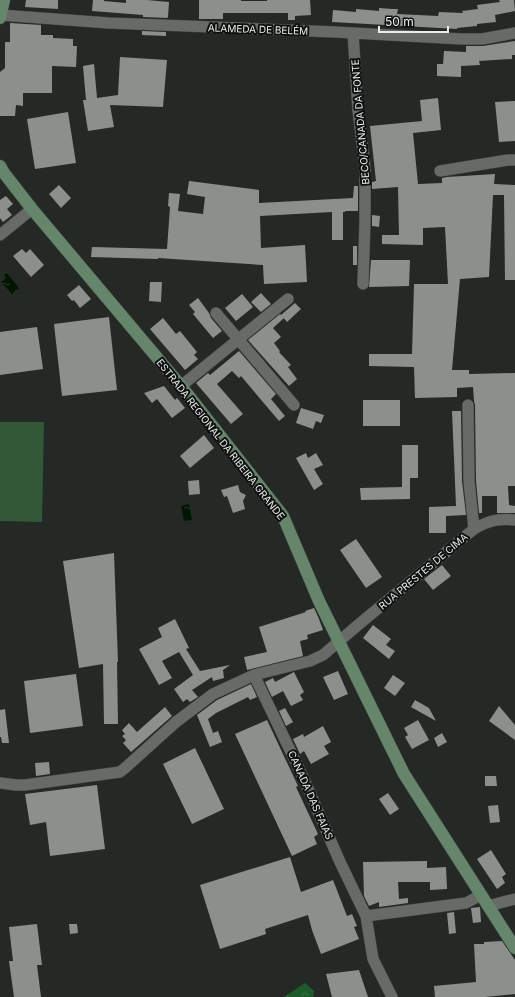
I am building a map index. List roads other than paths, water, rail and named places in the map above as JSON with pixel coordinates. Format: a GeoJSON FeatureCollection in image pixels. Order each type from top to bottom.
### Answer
{"type":"FeatureCollection","features":[{"type":"Feature","properties":{"kind":"main road"},"geometry":{"type":"LineString","coordinates":[[0,16],[4,0]]}},
{"type":"Feature","properties":{"kind":"main road","name":"ESTRADA REGIONAL DA RIBEIRA GRANDE"},"geometry":{"type":"LineString","coordinates":[[0,166],[32,209],[181,386],[283,516],[319,601],[404,774],[515,948]]}},
{"type":"Feature","properties":{"kind":"street","name":"ALAMEDA DE BELÉM"},"geometry":{"type":"LineString","coordinates":[[0,16],[109,23],[471,39],[515,33]]}},
{"type":"Feature","properties":{"kind":"street","name":"BECO/CANADA DA FONTE"},"geometry":{"type":"LineString","coordinates":[[353,33],[358,110],[365,168],[363,284]]}},
{"type":"Feature","properties":{"kind":"street"},"geometry":{"type":"LineString","coordinates":[[440,171],[515,160]]}},
{"type":"Feature","properties":{"kind":"street"},"geometry":{"type":"LineString","coordinates":[[0,235],[32,209]]}},
{"type":"Feature","properties":{"kind":"street"},"geometry":{"type":"LineString","coordinates":[[181,386],[288,298]]}},
{"type":"Feature","properties":{"kind":"street"},"geometry":{"type":"LineString","coordinates":[[216,313],[294,405]]}},
{"type":"Feature","properties":{"kind":"street"},"geometry":{"type":"LineString","coordinates":[[468,405],[469,481],[474,529]]}},
{"type":"Feature","properties":{"kind":"street","name":"RUA PRESTES DE CIMA"},"geometry":{"type":"LineString","coordinates":[[0,783],[25,786],[120,772],[176,722],[213,694],[254,675],[310,661],[323,655],[474,529],[494,520],[515,520]]}},
{"type":"Feature","properties":{"kind":"street","name":"CANADA DAS FAIAS"},"geometry":{"type":"LineString","coordinates":[[254,675],[302,775],[340,862],[366,916],[373,959],[392,997]]}},
{"type":"Feature","properties":{"kind":"street"},"geometry":{"type":"LineString","coordinates":[[366,916],[466,903],[481,895]]}},
{"type":"Feature","properties":{"kind":"street"},"geometry":{"type":"LineString","coordinates":[[488,906],[515,899]]}},
{"type":"Feature","properties":{"kind":"water"},"geometry":{"type":"Polygon","coordinates":[[[7,273],[19,288],[12,294],[1,282],[6,278],[4,275],[7,273]]]}},
{"type":"Feature","properties":{"kind":"water"},"geometry":{"type":"Polygon","coordinates":[[[189,504],[192,520],[184,521],[181,506],[189,504]]]}}]}
